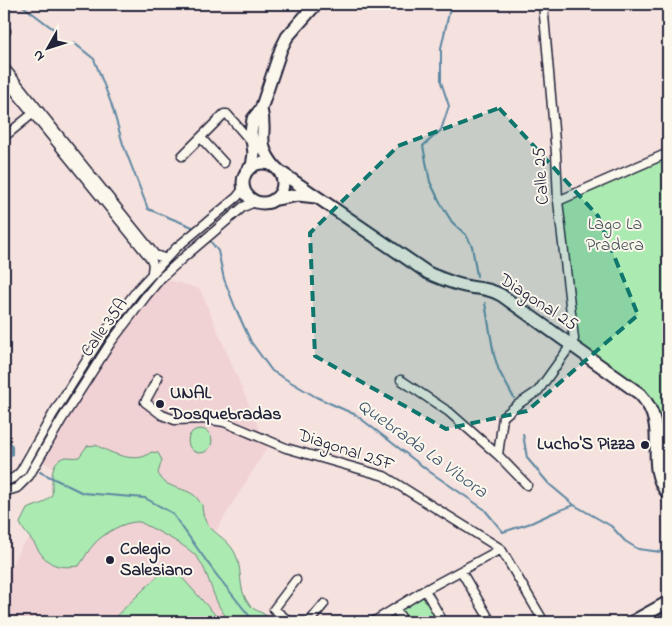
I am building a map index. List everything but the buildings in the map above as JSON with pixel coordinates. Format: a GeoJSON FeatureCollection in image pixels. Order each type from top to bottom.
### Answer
{"type":"FeatureCollection","features":[{"type":"Feature","properties":{"kind":"street"},"geometry":{"type":"LineString","coordinates":[[252,167],[264,163],[277,169],[283,183],[276,199],[266,203],[256,202],[240,192],[245,176],[252,167],[254,153],[251,132],[253,119],[261,109],[281,49],[287,37],[316,4]]}},
{"type":"Feature","properties":{"kind":"street","name":"Calle 25"},"geometry":{"type":"LineString","coordinates":[[543,4],[556,153],[558,202],[574,339],[571,346]]}},
{"type":"Feature","properties":{"kind":"street"},"geometry":{"type":"LineString","coordinates":[[4,68],[35,112],[151,259],[153,264],[152,272]]}},
{"type":"Feature","properties":{"kind":"street"},"geometry":{"type":"LineString","coordinates":[[5,81],[35,112],[154,255],[164,258]]}},
{"type":"Feature","properties":{"kind":"street"},"geometry":{"type":"LineString","coordinates":[[261,109],[265,123],[262,136],[266,157]]}},
{"type":"Feature","properties":{"kind":"street"},"geometry":{"type":"LineString","coordinates":[[4,137],[35,112]]}},
{"type":"Feature","properties":{"kind":"street"},"geometry":{"type":"LineString","coordinates":[[182,156],[224,114],[227,114],[266,157]]}},
{"type":"Feature","properties":{"kind":"street"},"geometry":{"type":"LineString","coordinates":[[201,138],[224,163]]}},
{"type":"Feature","properties":{"kind":"street"},"geometry":{"type":"LineString","coordinates":[[558,202],[668,154]]}},
{"type":"Feature","properties":{"kind":"street","name":"Diagonal 25"},"geometry":{"type":"LineString","coordinates":[[266,157],[277,169],[428,273],[449,282],[471,288],[481,288],[501,295],[640,394],[652,407],[657,427],[658,479],[668,494]]}},
{"type":"Feature","properties":{"kind":"street","name":"Calle 35A"},"geometry":{"type":"LineString","coordinates":[[4,482],[15,477],[21,471],[53,414],[102,336],[152,272],[164,258],[240,192]]}},
{"type":"Feature","properties":{"kind":"street","name":"Diagonal 25"},"geometry":{"type":"LineString","coordinates":[[276,199],[298,195],[319,198]]}},
{"type":"Feature","properties":{"kind":"street","name":"Calle 35A"},"geometry":{"type":"LineString","coordinates":[[4,492],[17,488],[29,476],[62,419],[111,342],[151,290],[183,258],[243,207],[256,202]]}},
{"type":"Feature","properties":{"kind":"street"},"geometry":{"type":"LineString","coordinates":[[498,455],[503,417],[538,391],[571,346]]}},
{"type":"Feature","properties":{"kind":"street","name":"Diagonal 25F"},"geometry":{"type":"LineString","coordinates":[[158,378],[145,402],[162,415],[175,420],[224,422],[286,448],[384,476],[501,548],[544,622]]}},
{"type":"Feature","properties":{"kind":"street"},"geometry":{"type":"LineString","coordinates":[[401,380],[449,412],[498,455],[527,485]]}},
{"type":"Feature","properties":{"kind":"street"},"geometry":{"type":"LineString","coordinates":[[53,414],[62,419]]}},
{"type":"Feature","properties":{"kind":"street"},"geometry":{"type":"LineString","coordinates":[[373,622],[425,590],[501,548]]}},
{"type":"Feature","properties":{"kind":"street"},"geometry":{"type":"LineString","coordinates":[[461,571],[491,622]]}},
{"type":"Feature","properties":{"kind":"street"},"geometry":{"type":"LineString","coordinates":[[290,622],[274,609],[296,580]]}},
{"type":"Feature","properties":{"kind":"street"},"geometry":{"type":"LineString","coordinates":[[425,590],[443,622]]}},
{"type":"Feature","properties":{"kind":"street"},"geometry":{"type":"LineString","coordinates":[[632,622],[668,602]]}},
{"type":"Feature","properties":{"kind":"street"},"geometry":{"type":"LineString","coordinates":[[308,622],[324,604]]}},
{"type":"Feature","properties":{"kind":"street"},"geometry":{"type":"LineString","coordinates":[[395,608],[404,622]]}},
{"type":"Feature","properties":{"kind":"highlighted area"},"geometry":{"type":"Polygon","coordinates":[[[499,108],[598,216],[638,315],[527,411],[446,429],[315,356],[310,233],[398,146],[499,108]]]}},
{"type":"Feature","properties":{"kind":"shaded area","name":"UNAL Dosquebradas"},"geometry":{"type":"Polygon","coordinates":[[[161,278],[200,289],[260,431],[257,440],[268,446],[215,532],[205,522],[202,514],[202,504],[166,484],[159,477],[158,473],[162,460],[147,457],[140,459],[111,453],[95,445],[87,446],[79,457],[65,457],[57,460],[52,467],[40,460],[82,389],[161,278]]]}},
{"type":"Feature","properties":{"kind":"shaded area","name":"Colegio Salesiano"},"geometry":{"type":"Polygon","coordinates":[[[145,498],[259,622],[4,622],[4,579],[21,547],[38,529],[145,498]]]}},
{"type":"Feature","properties":{"kind":"green space","name":"Lago La Pradera"},"geometry":{"type":"Polygon","coordinates":[[[668,153],[668,494],[663,488],[652,407],[571,345],[558,201],[668,153]]]}},
{"type":"Feature","properties":{"kind":"green space"},"geometry":{"type":"Polygon","coordinates":[[[200,429],[208,433],[212,441],[208,449],[200,453],[192,449],[188,441],[192,433],[200,429]]]}},
{"type":"Feature","properties":{"kind":"green space"},"geometry":{"type":"Polygon","coordinates":[[[96,445],[116,454],[132,458],[139,458],[151,452],[158,453],[162,460],[158,473],[161,478],[169,485],[194,495],[202,504],[203,514],[210,527],[235,553],[238,560],[242,588],[247,601],[254,609],[274,622],[234,622],[227,617],[216,601],[205,570],[194,554],[176,541],[140,522],[122,525],[99,539],[79,566],[57,566],[47,560],[20,523],[27,509],[43,503],[52,495],[53,472],[56,462],[66,457],[79,457],[87,446],[96,445]]]}},
{"type":"Feature","properties":{"kind":"green space"},"geometry":{"type":"Polygon","coordinates":[[[170,564],[218,618],[213,622],[110,622],[170,564]]]}},
{"type":"Feature","properties":{"kind":"green space"},"geometry":{"type":"Polygon","coordinates":[[[425,590],[443,622],[404,622],[395,608],[425,590]]]}},
{"type":"Feature","properties":{"kind":"waterway","name":"Quebrada La Vibora"},"geometry":{"type":"LineString","coordinates":[[23,4],[23,6],[56,31]]}},
{"type":"Feature","properties":{"kind":"waterway"},"geometry":{"type":"LineString","coordinates":[[451,4],[441,48],[441,82],[449,106],[441,130],[423,146],[430,182],[452,222],[466,235],[472,246],[477,276]]}},
{"type":"Feature","properties":{"kind":"waterway","name":"Quebrada La Vibora"},"geometry":{"type":"LineString","coordinates":[[74,43],[94,59],[111,103],[123,144],[148,209],[195,228]]}},
{"type":"Feature","properties":{"kind":"waterway","name":"Quebrada La Vibora"},"geometry":{"type":"LineString","coordinates":[[208,238],[218,251],[224,279],[251,342],[272,371],[316,397],[356,415],[430,472],[484,509],[503,532],[531,523],[574,505]]}},
{"type":"Feature","properties":{"kind":"waterway"},"geometry":{"type":"LineString","coordinates":[[485,303],[494,355],[499,371],[514,398]]}},
{"type":"Feature","properties":{"kind":"waterway"},"geometry":{"type":"LineString","coordinates":[[4,434],[12,446],[12,455]]}},
{"type":"Feature","properties":{"kind":"waterway","name":"Quebrada La Vibora"},"geometry":{"type":"LineString","coordinates":[[523,434],[527,458],[549,484],[574,505],[611,526],[625,541],[638,549],[668,553]]}},
{"type":"Feature","properties":{"kind":"waterway"},"geometry":{"type":"LineString","coordinates":[[40,472],[83,493],[145,498],[172,513],[215,573],[251,618],[259,622]]}},
{"type":"Feature","properties":{"kind":"place","name":"UNAL Dosquebradas"},"geometry":{"type":"Point","coordinates":[160,404]}},
{"type":"Feature","properties":{"kind":"place","name":"Lucho'S Pizza"},"geometry":{"type":"Point","coordinates":[645,445]}},
{"type":"Feature","properties":{"kind":"place","name":"Colegio Salesiano"},"geometry":{"type":"Point","coordinates":[110,560]}}]}
